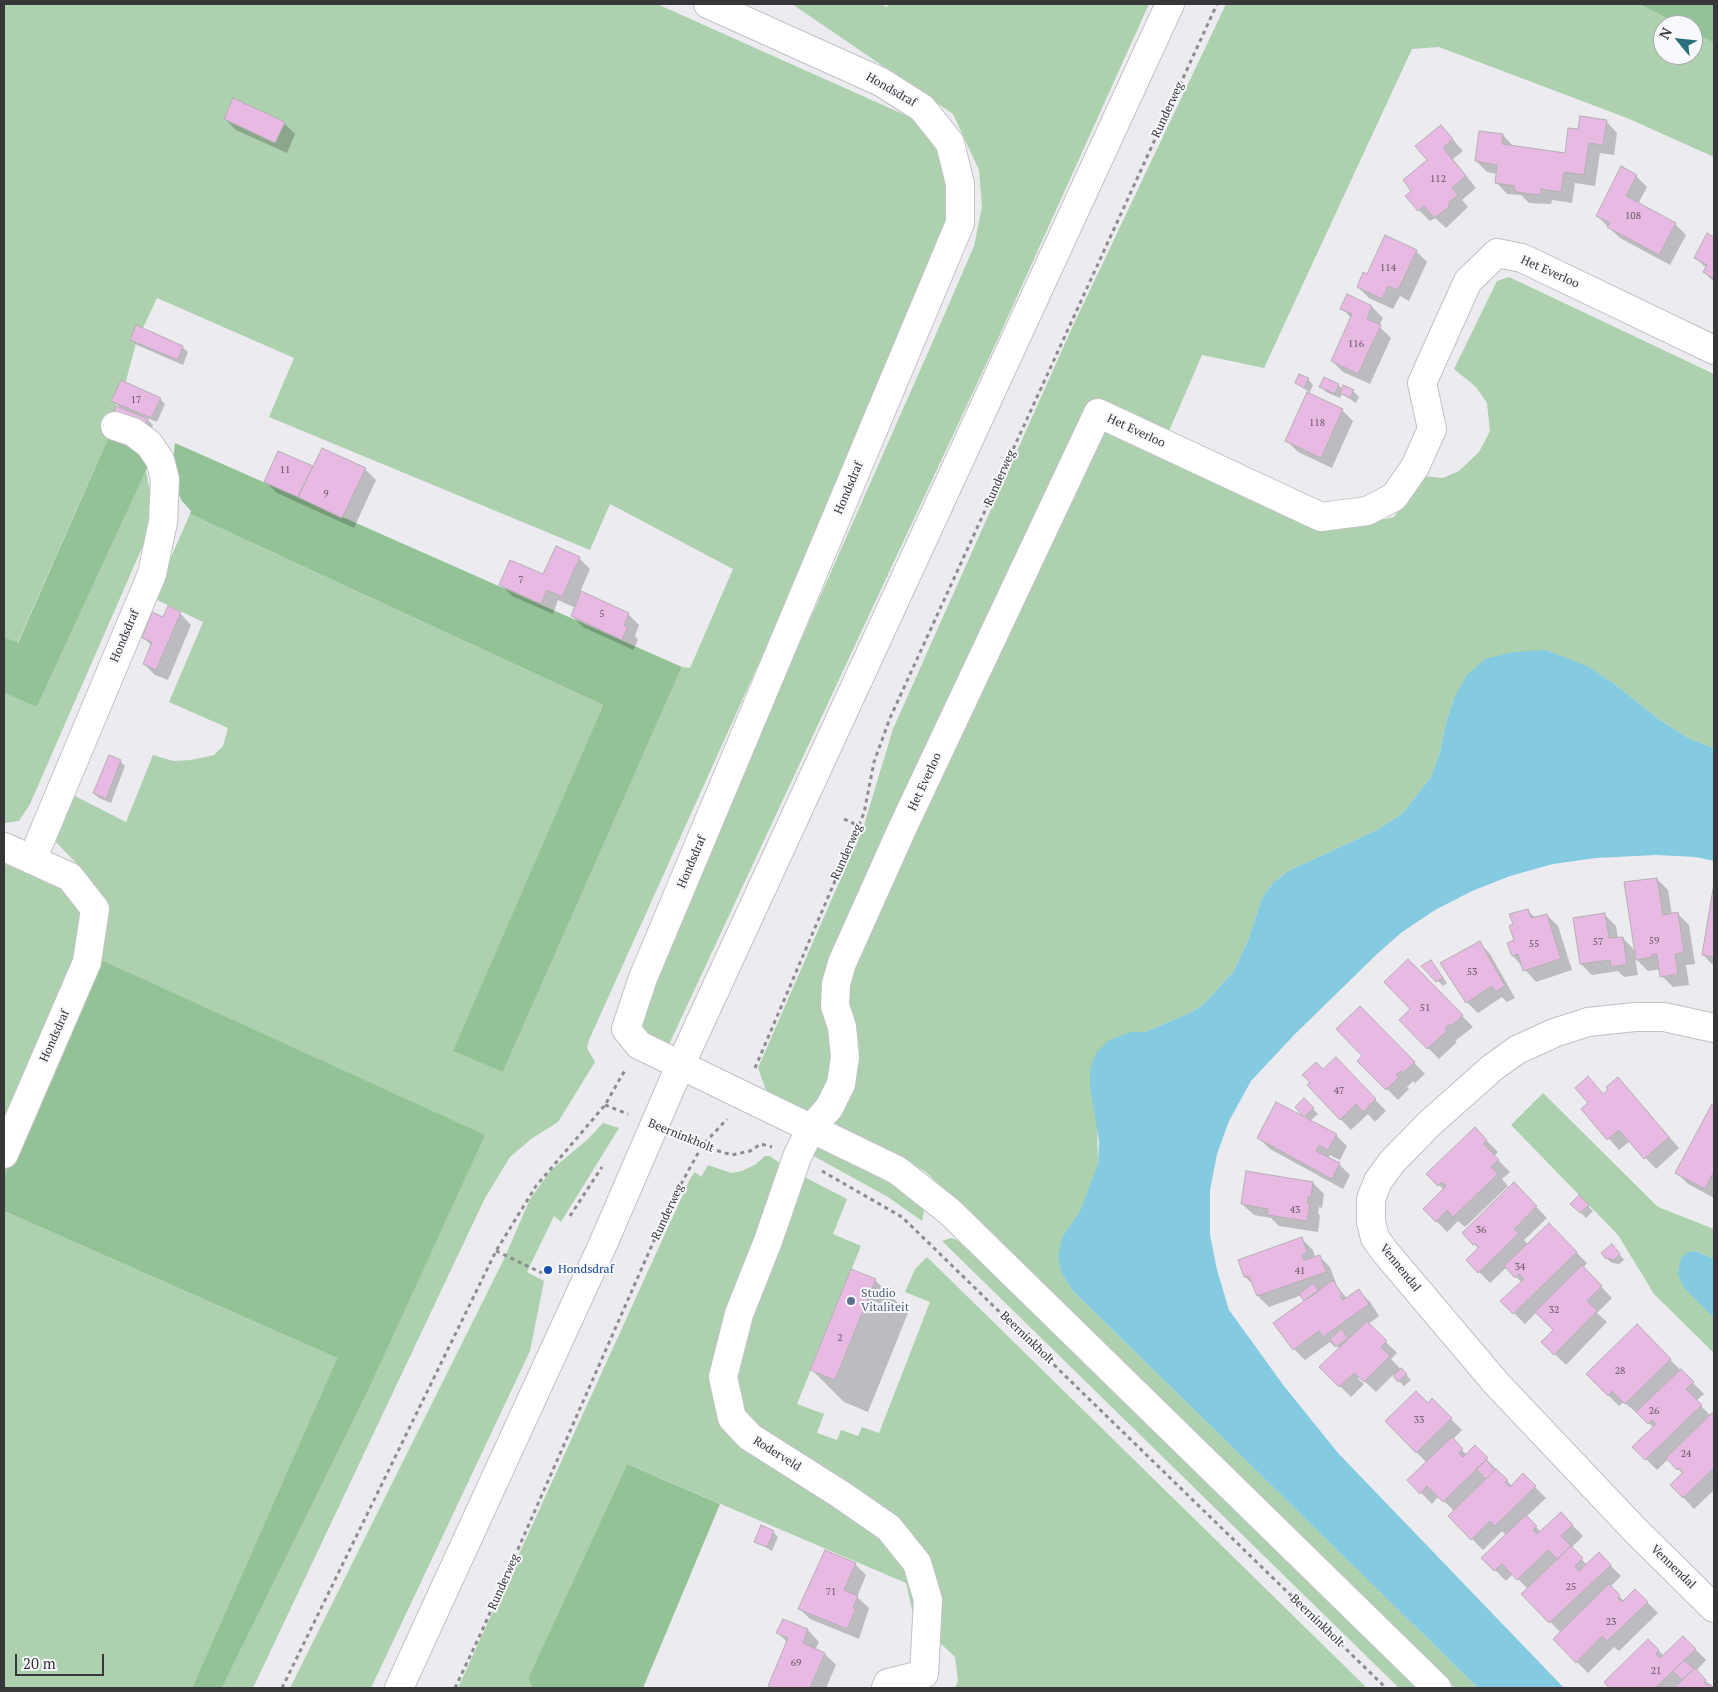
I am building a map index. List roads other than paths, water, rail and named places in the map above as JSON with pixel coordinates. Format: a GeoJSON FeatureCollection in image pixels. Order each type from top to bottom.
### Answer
{"type":"FeatureCollection","features":[{"type":"Feature","properties":{"kind":"street","name":"Hondsdraf"},"geometry":{"type":"LineString","coordinates":[[680,1066],[639,1045],[626,1030],[643,978],[960,223],[960,184],[950,143],[922,108],[881,82],[743,11],[708,4]]}},
{"type":"Feature","properties":{"kind":"street"},"geometry":{"type":"LineString","coordinates":[[399,1688],[603,1244],[680,1066],[1170,4]]}},
{"type":"Feature","properties":{"kind":"street","name":"Het Everloo"},"geometry":{"type":"LineString","coordinates":[[811,1128],[830,1108],[841,1084],[846,1057],[842,1027],[835,1006],[836,984],[842,963],[902,829],[1098,413],[1321,517],[1367,511],[1394,497],[1415,467],[1432,429],[1422,383],[1468,281],[1497,253],[1522,258],[1546,268],[1714,350]]}},
{"type":"Feature","properties":{"kind":"street","name":"Hondsdraf"},"geometry":{"type":"LineString","coordinates":[[32,860],[152,574],[163,522],[165,479],[160,460],[149,444],[133,432],[114,426]]}},
{"type":"Feature","properties":{"kind":"street","name":"Hondsdraf"},"geometry":{"type":"LineString","coordinates":[[4,847],[70,877],[96,909],[88,962],[4,1154]]}},
{"type":"Feature","properties":{"kind":"street","name":"Vennendal"},"geometry":{"type":"LineString","coordinates":[[1714,1028],[1664,1017],[1635,1016],[1588,1022],[1554,1033],[1517,1050],[1492,1068],[1429,1124],[1392,1162],[1378,1181],[1371,1199],[1371,1222],[1375,1238],[1386,1253],[1496,1383],[1636,1531],[1714,1608]]}},
{"type":"Feature","properties":{"kind":"street"},"geometry":{"type":"LineString","coordinates":[[680,1066],[897,1170],[950,1212],[1437,1688]]}},
{"type":"Feature","properties":{"kind":"street","name":"Roderveld"},"geometry":{"type":"LineString","coordinates":[[811,1128],[797,1157],[740,1314],[723,1377],[732,1418],[750,1437],[840,1494],[889,1528],[917,1563],[928,1600],[924,1674],[888,1683],[886,1688]]}},
{"type":"Feature","properties":{"kind":"water"},"geometry":{"type":"Polygon","coordinates":[[[1546,650],[1587,666],[1612,682],[1660,720],[1690,739],[1714,748],[1714,861],[1696,857],[1656,855],[1596,858],[1553,864],[1510,876],[1472,891],[1435,910],[1402,932],[1377,954],[1294,1035],[1251,1081],[1229,1121],[1217,1154],[1210,1190],[1210,1235],[1217,1270],[1229,1310],[1284,1386],[1338,1453],[1564,1688],[1478,1688],[1072,1290],[1062,1274],[1058,1258],[1062,1237],[1080,1211],[1098,1164],[1099,1141],[1090,1087],[1090,1069],[1096,1053],[1109,1040],[1131,1032],[1145,1032],[1192,1012],[1204,1004],[1233,972],[1248,941],[1262,898],[1272,884],[1288,871],[1377,830],[1402,814],[1431,777],[1440,752],[1454,698],[1467,675],[1485,659],[1513,652],[1546,650]]]}},
{"type":"Feature","properties":{"kind":"water"},"geometry":{"type":"Polygon","coordinates":[[[1696,1251],[1714,1259],[1714,1318],[1684,1288],[1678,1274],[1681,1258],[1688,1252],[1696,1251]]]}},
{"type":"Feature","properties":{"kind":"place","name":"Hondsdraf"},"geometry":{"type":"Point","coordinates":[548,1270]}},
{"type":"Feature","properties":{"kind":"place","name":"Studio Vitaliteit"},"geometry":{"type":"Point","coordinates":[851,1301]}}]}
